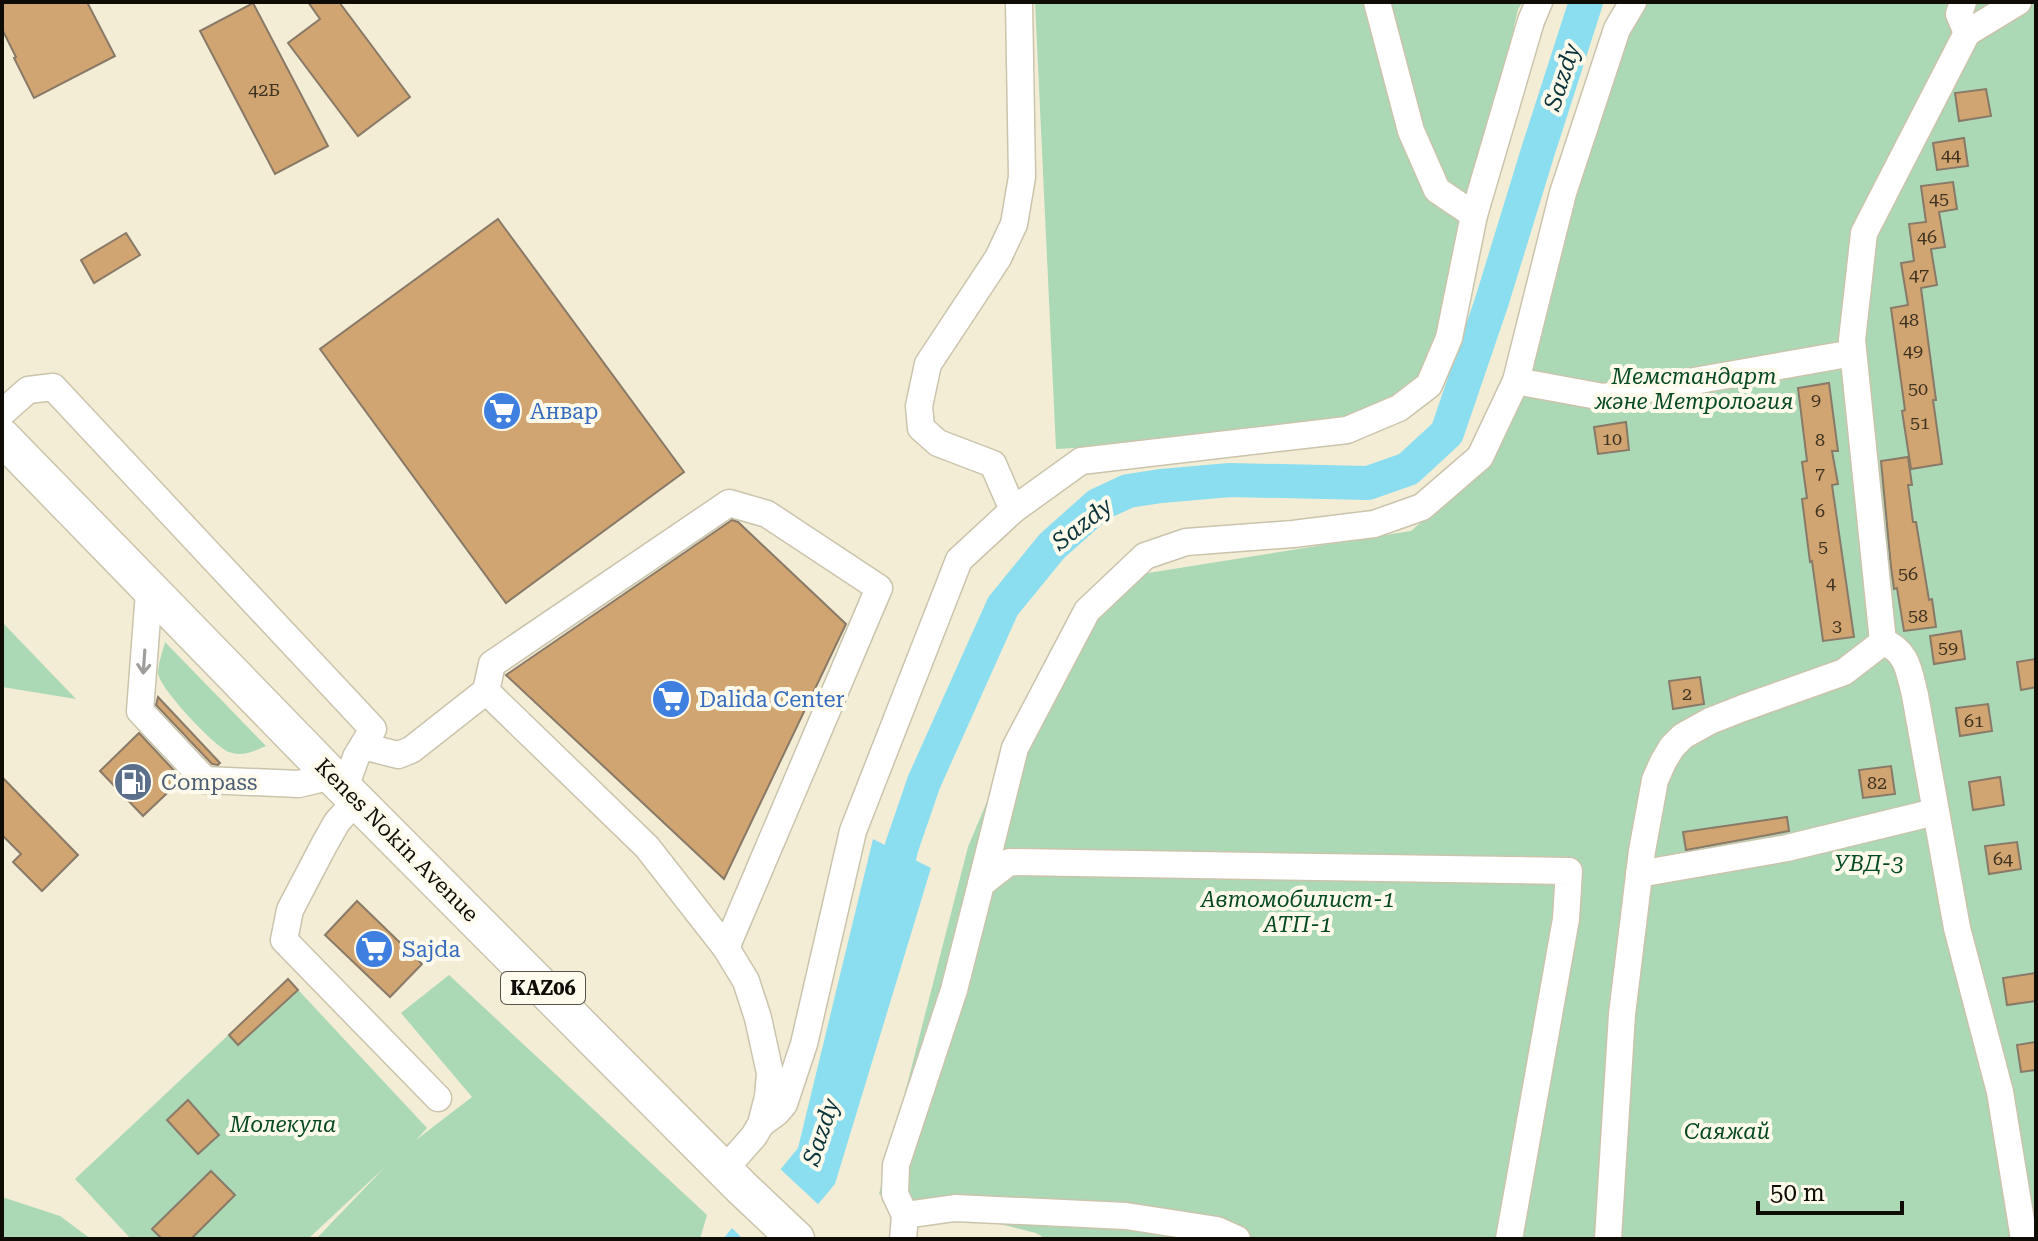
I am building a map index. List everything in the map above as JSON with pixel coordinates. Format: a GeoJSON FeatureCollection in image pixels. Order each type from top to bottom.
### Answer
{"type":"FeatureCollection","features":[{"type":"Feature","properties":{"kind":"highway","name":"Kenes Nokin Avenue"},"geometry":{"type":"LineString","coordinates":[[2,437],[732,1179],[796,1239]]}},
{"type":"Feature","properties":{"kind":"street"},"geometry":{"type":"LineString","coordinates":[[1013,510],[993,464],[938,443],[921,428],[919,406],[928,364],[998,258],[1014,224],[1022,177],[1019,2]]}},
{"type":"Feature","properties":{"kind":"street"},"geometry":{"type":"LineString","coordinates":[[1377,2],[1411,131],[1437,190],[1474,215]]}},
{"type":"Feature","properties":{"kind":"street"},"geometry":{"type":"LineString","coordinates":[[761,1124],[784,1104],[804,1044],[853,831],[959,560],[1013,510],[1081,461],[1347,430],[1399,408],[1429,385],[1449,338],[1474,215],[1539,2]]}},
{"type":"Feature","properties":{"kind":"street"},"geometry":{"type":"LineString","coordinates":[[1237,1239],[1217,1230],[1126,1216],[955,1208],[904,1227],[895,1194],[896,1165],[954,990],[1015,748],[1087,611],[1145,556],[1186,542],[1374,524],[1422,507],[1480,457],[1516,381],[1563,193],[1617,29],[1633,2]]}},
{"type":"Feature","properties":{"kind":"street"},"geometry":{"type":"LineString","coordinates":[[1963,2],[1959,14],[1967,33]]}},
{"type":"Feature","properties":{"kind":"street"},"geometry":{"type":"LineString","coordinates":[[1883,642],[1852,340],[1864,233],[1967,33],[2018,2]]}},
{"type":"Feature","properties":{"kind":"street"},"geometry":{"type":"LineString","coordinates":[[1516,381],[1603,397],[1853,353]]}},
{"type":"Feature","properties":{"kind":"street"},"geometry":{"type":"LineString","coordinates":[[2,413],[28,390],[53,387],[373,729],[356,757],[337,822],[290,910],[284,940],[438,1098]]}},
{"type":"Feature","properties":{"kind":"street"},"geometry":{"type":"LineString","coordinates":[[363,746],[398,755],[411,750],[486,691],[492,664],[729,503],[767,514],[879,588],[726,948]]}},
{"type":"Feature","properties":{"kind":"street"},"geometry":{"type":"LineString","coordinates":[[145,585],[149,592],[140,711],[205,780],[345,788]]}},
{"type":"Feature","properties":{"kind":"street"},"geometry":{"type":"LineString","coordinates":[[1883,642],[1894,646],[1907,662],[1915,695],[1957,928],[2000,1092],[2024,1239]]}},
{"type":"Feature","properties":{"kind":"street"},"geometry":{"type":"LineString","coordinates":[[1608,1239],[1622,1014],[1639,874],[1655,780],[1672,747],[1683,736],[1710,721],[1844,672],[1883,642]]}},
{"type":"Feature","properties":{"kind":"street"},"geometry":{"type":"LineString","coordinates":[[486,691],[647,847],[726,948],[746,981],[770,1073],[761,1124],[732,1179]]}},
{"type":"Feature","properties":{"kind":"street"},"geometry":{"type":"LineString","coordinates":[[1639,874],[1787,848],[1935,812]]}},
{"type":"Feature","properties":{"kind":"street"},"geometry":{"type":"LineString","coordinates":[[981,884],[1009,862],[1569,871],[1566,919],[1509,1239]]}},
{"type":"Feature","properties":{"kind":"green space"},"geometry":{"type":"Polygon","coordinates":[[[1035,2],[1523,2],[1518,9],[1487,147],[1432,347],[1406,401],[1322,435],[1056,449],[1035,2]]]}},
{"type":"Feature","properties":{"kind":"green space"},"geometry":{"type":"Polygon","coordinates":[[[1628,2],[2036,2],[2036,1239],[1046,1239],[1036,1233],[879,1194],[968,847],[1051,648],[1100,593],[1148,573],[1411,531],[1465,483],[1504,421],[1628,2]]]}},
{"type":"Feature","properties":{"kind":"green space"},"geometry":{"type":"Polygon","coordinates":[[[2,622],[76,699],[2,687],[2,622]]]}},
{"type":"Feature","properties":{"kind":"green space"},"geometry":{"type":"Polygon","coordinates":[[[165,642],[266,746],[248,753],[229,752],[201,729],[177,703],[158,673],[165,642]]]}},
{"type":"Feature","properties":{"kind":"green space","name":"Молекула"},"geometry":{"type":"Polygon","coordinates":[[[449,975],[707,1215],[700,1239],[316,1239],[385,1167],[308,1239],[131,1239],[75,1179],[288,979],[427,1128],[416,1140],[472,1097],[401,1013],[449,975]]]}},
{"type":"Feature","properties":{"kind":"green space"},"geometry":{"type":"Polygon","coordinates":[[[2,1197],[60,1216],[91,1239],[2,1239],[2,1197]]]}},
{"type":"Feature","properties":{"kind":"water"},"geometry":{"type":"Polygon","coordinates":[[[873,839],[931,868],[835,1184],[789,1239],[723,1239],[798,1148],[873,839]]]}},
{"type":"Feature","properties":{"kind":"pier"},"geometry":{"type":"Polygon","coordinates":[[[777,1166],[821,1207],[794,1239],[743,1239],[729,1225],[777,1166]]]}},
{"type":"Feature","properties":{"kind":"building"},"geometry":{"type":"Polygon","coordinates":[[[2,2],[87,2],[115,56],[34,98],[2,29],[2,2]]]}},
{"type":"Feature","properties":{"kind":"building"},"geometry":{"type":"Polygon","coordinates":[[[308,2],[339,2],[410,97],[358,136],[288,43],[320,19],[308,2]]]}},
{"type":"Feature","properties":{"kind":"building"},"geometry":{"type":"Polygon","coordinates":[[[253,3],[328,146],[275,174],[200,31],[253,3]]]}},
{"type":"Feature","properties":{"kind":"building"},"geometry":{"type":"Polygon","coordinates":[[[1986,89],[1991,116],[1959,121],[1955,93],[1986,89]]]}},
{"type":"Feature","properties":{"kind":"building"},"geometry":{"type":"Polygon","coordinates":[[[1964,138],[1968,166],[1937,170],[1933,143],[1964,138]]]}},
{"type":"Feature","properties":{"kind":"building"},"geometry":{"type":"Polygon","coordinates":[[[1953,182],[1957,209],[1939,212],[1945,247],[1931,249],[1937,285],[1921,288],[1942,464],[1911,469],[1891,308],[1908,305],[1901,263],[1914,261],[1909,224],[1926,222],[1921,186],[1953,182]]]}},
{"type":"Feature","properties":{"kind":"building","name":"Анвар"},"geometry":{"type":"Polygon","coordinates":[[[498,219],[684,472],[506,603],[320,349],[498,219]]]}},
{"type":"Feature","properties":{"kind":"building"},"geometry":{"type":"Polygon","coordinates":[[[126,233],[140,255],[94,283],[81,260],[126,233]]]}},
{"type":"Feature","properties":{"kind":"building"},"geometry":{"type":"Polygon","coordinates":[[[1829,383],[1838,451],[1832,451],[1838,484],[1832,485],[1854,637],[1823,641],[1802,499],[1807,498],[1802,462],[1807,461],[1798,388],[1829,383]]]}},
{"type":"Feature","properties":{"kind":"building"},"geometry":{"type":"Polygon","coordinates":[[[1626,422],[1629,450],[1598,454],[1594,427],[1626,422]]]}},
{"type":"Feature","properties":{"kind":"building"},"geometry":{"type":"Polygon","coordinates":[[[1908,457],[1913,522],[1916,522],[1936,627],[1904,631],[1891,567],[1881,461],[1908,457]]]}},
{"type":"Feature","properties":{"kind":"building","name":"Dalida Center"},"geometry":{"type":"Polygon","coordinates":[[[732,520],[738,522],[846,624],[724,879],[506,675],[732,520]]]}},
{"type":"Feature","properties":{"kind":"building"},"geometry":{"type":"Polygon","coordinates":[[[1961,631],[1965,659],[1934,664],[1930,636],[1961,631]]]}},
{"type":"Feature","properties":{"kind":"building"},"geometry":{"type":"Polygon","coordinates":[[[2036,659],[2036,687],[2021,690],[2017,662],[2036,659]]]}},
{"type":"Feature","properties":{"kind":"building"},"geometry":{"type":"Polygon","coordinates":[[[1700,677],[1704,704],[1673,709],[1669,681],[1700,677]]]}},
{"type":"Feature","properties":{"kind":"building"},"geometry":{"type":"Polygon","coordinates":[[[158,697],[220,763],[218,765],[212,764],[156,705],[158,697]]]}},
{"type":"Feature","properties":{"kind":"building"},"geometry":{"type":"Polygon","coordinates":[[[1988,704],[1992,731],[1960,736],[1956,708],[1988,704]]]}},
{"type":"Feature","properties":{"kind":"building"},"geometry":{"type":"Polygon","coordinates":[[[139,733],[182,779],[143,816],[100,771],[139,733]]]}},
{"type":"Feature","properties":{"kind":"building"},"geometry":{"type":"Polygon","coordinates":[[[1891,766],[1895,794],[1863,798],[1859,770],[1891,766]]]}},
{"type":"Feature","properties":{"kind":"building"},"geometry":{"type":"Polygon","coordinates":[[[2,777],[78,855],[42,891],[13,862],[21,854],[2,835],[2,777]]]}},
{"type":"Feature","properties":{"kind":"building"},"geometry":{"type":"Polygon","coordinates":[[[2000,777],[2004,805],[1973,810],[1969,782],[2000,777]]]}},
{"type":"Feature","properties":{"kind":"building"},"geometry":{"type":"Polygon","coordinates":[[[1787,817],[1789,831],[1686,850],[1683,832],[1787,817]]]}},
{"type":"Feature","properties":{"kind":"building"},"geometry":{"type":"Polygon","coordinates":[[[2017,842],[2021,869],[1989,874],[1985,846],[2017,842]]]}},
{"type":"Feature","properties":{"kind":"building","name":"Sajda"},"geometry":{"type":"Polygon","coordinates":[[[357,901],[422,964],[390,997],[325,935],[357,901]]]}},
{"type":"Feature","properties":{"kind":"building"},"geometry":{"type":"Polygon","coordinates":[[[2035,973],[2036,1001],[2007,1005],[2003,978],[2035,973]]]}},
{"type":"Feature","properties":{"kind":"building"},"geometry":{"type":"Polygon","coordinates":[[[288,979],[298,990],[238,1045],[229,1035],[288,979]]]}},
{"type":"Feature","properties":{"kind":"building"},"geometry":{"type":"Polygon","coordinates":[[[2036,1042],[2036,1070],[2021,1072],[2017,1045],[2036,1042]]]}},
{"type":"Feature","properties":{"kind":"building"},"geometry":{"type":"Polygon","coordinates":[[[188,1100],[219,1135],[198,1154],[167,1120],[188,1100]]]}},
{"type":"Feature","properties":{"kind":"building"},"geometry":{"type":"Polygon","coordinates":[[[211,1171],[235,1195],[191,1239],[162,1239],[152,1229],[211,1171]]]}},
{"type":"Feature","properties":{"kind":"waterway","name":"Sazdy"},"geometry":{"type":"LineString","coordinates":[[889,896],[924,782],[1003,606],[1052,546],[1098,505],[1128,491],[1230,480],[1368,483],[1408,469],[1447,433],[1586,2]]}},
{"type":"Feature","properties":{"kind":"place","name":"Анвар"},"geometry":{"type":"Point","coordinates":[502,411]}},
{"type":"Feature","properties":{"kind":"place","name":"Dalida Center"},"geometry":{"type":"Point","coordinates":[671,699]}},
{"type":"Feature","properties":{"kind":"place","name":"Compass"},"geometry":{"type":"Point","coordinates":[133,782]}},
{"type":"Feature","properties":{"kind":"place","name":"Sajda"},"geometry":{"type":"Point","coordinates":[374,949]}},
{"type":"Feature","properties":{"kind":"park label","name":"Мемстандарт және Метрология"},"geometry":{"type":"Point","coordinates":[1694,388]}},
{"type":"Feature","properties":{"kind":"park label","name":"УВД-3"},"geometry":{"type":"Point","coordinates":[1869,863]}},
{"type":"Feature","properties":{"kind":"park label","name":"Автомобилист-1 АТП-1"},"geometry":{"type":"Point","coordinates":[1298,912]}},
{"type":"Feature","properties":{"kind":"park label","name":"Саяжай"},"geometry":{"type":"Point","coordinates":[1727,1131]}}]}
